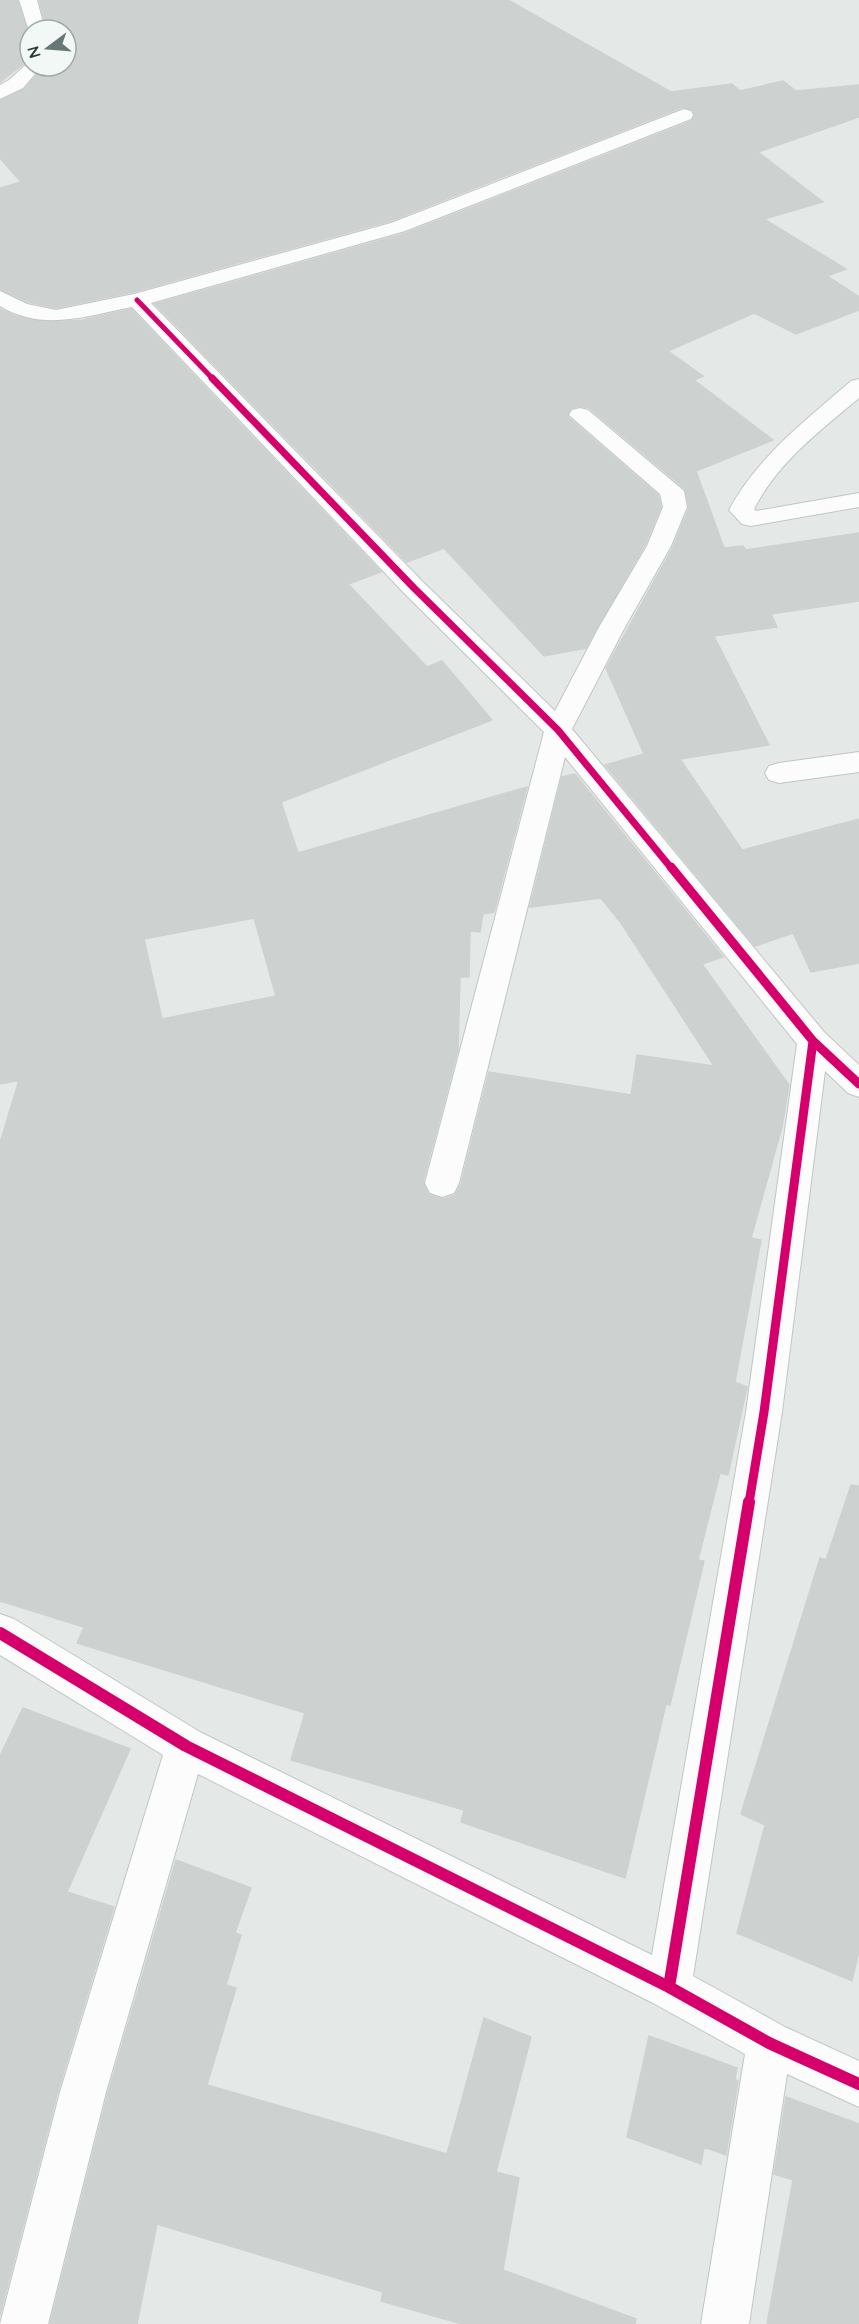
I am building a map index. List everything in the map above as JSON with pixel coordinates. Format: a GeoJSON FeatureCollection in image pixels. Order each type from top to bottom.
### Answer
{"type":"FeatureCollection","features":[{"type":"Feature","properties":{"kind":"street"},"geometry":{"type":"LineString","coordinates":[[28,0],[33,18]]}},
{"type":"Feature","properties":{"kind":"street"},"geometry":{"type":"LineString","coordinates":[[0,93],[22,78]]}},
{"type":"Feature","properties":{"kind":"street"},"geometry":{"type":"LineString","coordinates":[[0,297],[20,309],[56,316],[137,300],[398,228],[684,115]]}},
{"type":"Feature","properties":{"kind":"street"},"geometry":{"type":"LineString","coordinates":[[137,300],[406,580],[558,730],[813,1041],[859,1084]]}},
{"type":"Feature","properties":{"kind":"street"},"geometry":{"type":"LineString","coordinates":[[859,386],[763,473],[750,489],[741,510],[751,519],[859,500]]}},
{"type":"Feature","properties":{"kind":"street"},"geometry":{"type":"LineString","coordinates":[[442,1184],[558,730],[622,609],[659,546],[675,507],[672,491],[580,415]]}},
{"type":"Feature","properties":{"kind":"street"},"geometry":{"type":"LineString","coordinates":[[779,773],[859,762]]}},
{"type":"Feature","properties":{"kind":"street"},"geometry":{"type":"LineString","coordinates":[[669,1987],[764,1412],[813,1041]]}},
{"type":"Feature","properties":{"kind":"street"},"geometry":{"type":"LineString","coordinates":[[0,1633],[186,1746],[669,1987],[769,2043],[859,2084]]}},
{"type":"Feature","properties":{"kind":"street"},"geometry":{"type":"LineString","coordinates":[[24,2324],[83,2092],[186,1746]]}},
{"type":"Feature","properties":{"kind":"street"},"geometry":{"type":"LineString","coordinates":[[725,2324],[769,2043]]}},
{"type":"Feature","properties":{"kind":"building"},"geometry":{"type":"Polygon","coordinates":[[[0,0],[17,0],[24,18],[18,18],[18,68],[0,82],[0,0]]]}},
{"type":"Feature","properties":{"kind":"building"},"geometry":{"type":"Polygon","coordinates":[[[39,0],[508,0],[671,92],[732,84],[740,91],[783,81],[796,91],[859,85],[859,117],[758,152],[823,202],[764,219],[846,269],[827,276],[859,297],[859,310],[796,334],[754,313],[668,351],[703,376],[694,380],[773,440],[696,471],[724,548],[743,546],[746,550],[859,533],[859,601],[771,614],[777,627],[714,636],[769,745],[680,759],[742,850],[859,819],[859,963],[811,972],[793,933],[755,946],[605,765],[644,754],[606,668],[673,547],[689,508],[685,489],[589,408],[579,406],[570,409],[568,417],[658,495],[661,507],[645,545],[586,648],[544,656],[444,548],[407,562],[155,304],[406,233],[692,121],[695,116],[693,110],[683,107],[390,221],[133,292],[56,308],[28,302],[0,289],[0,188],[21,182],[0,158],[0,101],[25,89],[34,78],[78,78],[78,18],[44,18],[39,0]]]}},
{"type":"Feature","properties":{"kind":"building"},"geometry":{"type":"Polygon","coordinates":[[[0,309],[16,316],[49,322],[82,320],[131,309],[381,572],[348,584],[427,667],[442,661],[492,720],[281,802],[298,853],[527,787],[494,912],[483,914],[480,932],[470,931],[469,977],[460,977],[458,1050],[423,1182],[428,1194],[443,1199],[455,1195],[461,1184],[489,1072],[631,1095],[637,1055],[714,1066],[621,923],[601,898],[530,907],[562,777],[575,774],[723,957],[702,964],[789,1085],[782,1127],[751,1238],[761,1240],[735,1382],[747,1387],[728,1475],[720,1473],[698,1560],[704,1561],[670,1705],[666,1704],[625,1878],[461,1822],[464,1810],[291,1760],[305,1713],[77,1643],[84,1627],[0,1601],[0,1143],[19,1080],[0,1084],[0,309]],[[254,918],[144,939],[162,1019],[276,996],[254,918]]]}},
{"type":"Feature","properties":{"kind":"building"},"geometry":{"type":"Polygon","coordinates":[[[851,1485],[859,1486],[859,1951],[852,1981],[737,1933],[765,1825],[741,1814],[820,1558],[826,1560],[851,1485]]]}},
{"type":"Feature","properties":{"kind":"building"},"geometry":{"type":"Polygon","coordinates":[[[23,1708],[130,1749],[67,1892],[114,1907],[58,2091],[0,2315],[0,1756],[23,1708]]]}},
{"type":"Feature","properties":{"kind":"building"},"geometry":{"type":"Polygon","coordinates":[[[176,1860],[251,1888],[235,1933],[241,1935],[226,1985],[236,1988],[207,2085],[447,2154],[484,2018],[531,2037],[496,2172],[519,2178],[503,2270],[636,2319],[635,2324],[462,2324],[381,2301],[383,2292],[157,2224],[137,2324],[50,2324],[108,2093],[176,1860]]]}},
{"type":"Feature","properties":{"kind":"building"},"geometry":{"type":"Polygon","coordinates":[[[649,2036],[737,2068],[735,2079],[738,2081],[726,2155],[704,2147],[701,2164],[627,2137],[649,2036]]]}},
{"type":"Feature","properties":{"kind":"building"},"geometry":{"type":"Polygon","coordinates":[[[786,2097],[859,2124],[859,2324],[767,2324],[793,2180],[774,2174],[786,2097]]]}},
{"type":"Feature","properties":{"kind":"cycle path"},"geometry":{"type":"LineString","coordinates":[[137,300],[414,588],[558,730],[813,1041],[859,1084]]}},
{"type":"Feature","properties":{"kind":"cycle path"},"geometry":{"type":"LineString","coordinates":[[669,1987],[764,1412],[813,1041]]}},
{"type":"Feature","properties":{"kind":"cycle path"},"geometry":{"type":"LineString","coordinates":[[0,1633],[186,1746],[669,1987],[769,2043],[859,2084]]}}]}
